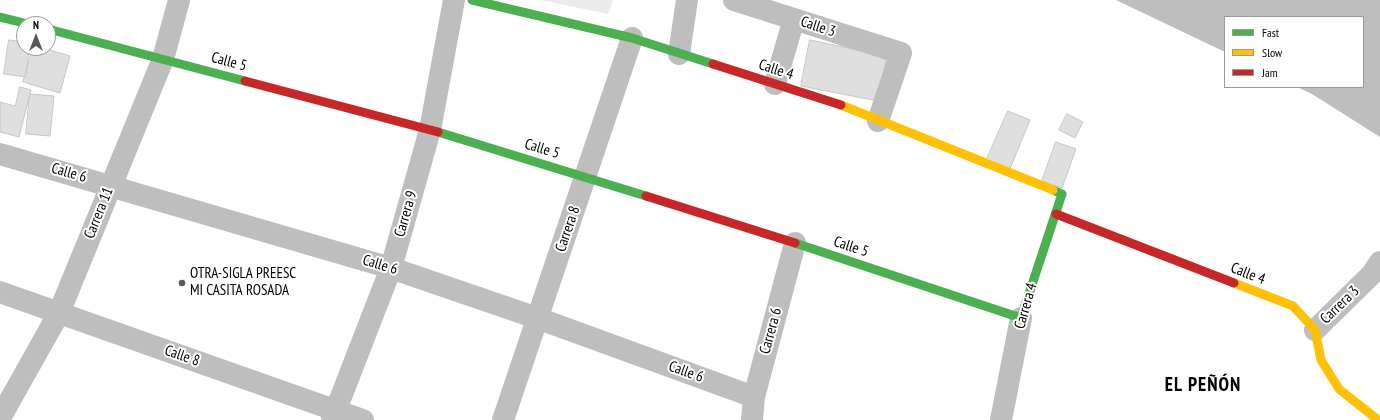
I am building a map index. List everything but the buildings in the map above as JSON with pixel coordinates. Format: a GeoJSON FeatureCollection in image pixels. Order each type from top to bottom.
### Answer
{"type":"FeatureCollection","features":[{"type":"Feature","properties":{"kind":"street","name":"Carrera 11"},"geometry":{"type":"LineString","coordinates":[[0,418],[59,313],[163,59],[179,0]]}},
{"type":"Feature","properties":{"kind":"street","name":"Carrera 9"},"geometry":{"type":"LineString","coordinates":[[334,415],[390,268],[430,130],[454,0]]}},
{"type":"Feature","properties":{"kind":"street","name":"Calle 4"},"geometry":{"type":"LineString","coordinates":[[472,0],[632,38],[833,102],[1062,194]]}},
{"type":"Feature","properties":{"kind":"street"},"geometry":{"type":"LineString","coordinates":[[679,54],[688,0]]}},
{"type":"Feature","properties":{"kind":"street","name":"Calle 3"},"geometry":{"type":"LineString","coordinates":[[734,0],[901,53],[878,121]]}},
{"type":"Feature","properties":{"kind":"street"},"geometry":{"type":"LineString","coordinates":[[0,17],[16,21]]}},
{"type":"Feature","properties":{"kind":"street"},"geometry":{"type":"LineString","coordinates":[[775,84],[794,19]]}},
{"type":"Feature","properties":{"kind":"street","name":"Calle 5"},"geometry":{"type":"LineString","coordinates":[[56,31],[430,130],[794,243],[1021,318]]}},
{"type":"Feature","properties":{"kind":"street","name":"Carrera 8"},"geometry":{"type":"LineString","coordinates":[[503,420],[632,38]]}},
{"type":"Feature","properties":{"kind":"street","name":"Calle 6"},"geometry":{"type":"LineString","coordinates":[[0,154],[111,185],[390,268],[538,318],[754,397]]}},
{"type":"Feature","properties":{"kind":"street","name":"Carrera 4"},"geometry":{"type":"LineString","coordinates":[[1000,420],[1021,318],[1062,194]]}},
{"type":"Feature","properties":{"kind":"street","name":"Calle 4"},"geometry":{"type":"LineString","coordinates":[[1056,214],[1293,306],[1315,330]]}},
{"type":"Feature","properties":{"kind":"street","name":"Carrera 6"},"geometry":{"type":"LineString","coordinates":[[752,420],[754,397],[794,243]]}},
{"type":"Feature","properties":{"kind":"street","name":"Carrera 3"},"geometry":{"type":"LineString","coordinates":[[1315,330],[1377,270]]}},
{"type":"Feature","properties":{"kind":"street","name":"Calle 8"},"geometry":{"type":"LineString","coordinates":[[0,292],[334,415],[363,420]]}},
{"type":"Feature","properties":{"kind":"street"},"geometry":{"type":"LineString","coordinates":[[1315,330],[1320,360],[1339,389],[1378,420]]}},
{"type":"Feature","properties":{"kind":"shaded area"},"geometry":{"type":"Polygon","coordinates":[[[541,0],[613,0],[608,14],[541,0]]]}},
{"type":"Feature","properties":{"kind":"shaded area"},"geometry":{"type":"Polygon","coordinates":[[[1116,0],[1380,0],[1380,137],[1312,94],[1299,88],[1364,88],[1364,16],[1224,16],[1224,52],[1116,0]]]}},
{"type":"Feature","properties":{"kind":"traffic: fast"},"geometry":{"type":"LineString","coordinates":[[472,0],[632,38],[713,64]]}},
{"type":"Feature","properties":{"kind":"traffic: fast"},"geometry":{"type":"LineString","coordinates":[[0,17],[16,21]]}},
{"type":"Feature","properties":{"kind":"traffic: fast"},"geometry":{"type":"LineString","coordinates":[[56,31],[245,81]]}},
{"type":"Feature","properties":{"kind":"traffic: fast"},"geometry":{"type":"LineString","coordinates":[[438,132],[646,196]]}},
{"type":"Feature","properties":{"kind":"traffic: fast"},"geometry":{"type":"LineString","coordinates":[[795,243],[1021,318],[1062,194],[1053,190]]}},
{"type":"Feature","properties":{"kind":"traffic: slow"},"geometry":{"type":"LineString","coordinates":[[841,105],[1053,190]]}},
{"type":"Feature","properties":{"kind":"traffic: slow"},"geometry":{"type":"LineString","coordinates":[[1234,283],[1293,306],[1315,330],[1321,360],[1339,389],[1378,420]]}},
{"type":"Feature","properties":{"kind":"traffic: jam"},"geometry":{"type":"LineString","coordinates":[[713,64],[841,105]]}},
{"type":"Feature","properties":{"kind":"traffic: jam"},"geometry":{"type":"LineString","coordinates":[[245,81],[438,132]]}},
{"type":"Feature","properties":{"kind":"traffic: jam"},"geometry":{"type":"LineString","coordinates":[[646,196],[795,243]]}},
{"type":"Feature","properties":{"kind":"traffic: jam"},"geometry":{"type":"LineString","coordinates":[[1056,214],[1234,283]]}},
{"type":"Feature","properties":{"kind":"place","name":"OTRA-SIGLA PREESC MI CASITA ROSADA"},"geometry":{"type":"Point","coordinates":[182,283]}},
{"type":"Feature","properties":{"kind":"district","name":"EL PEÑÓN"},"geometry":{"type":"Point","coordinates":[1203,386]}}]}
